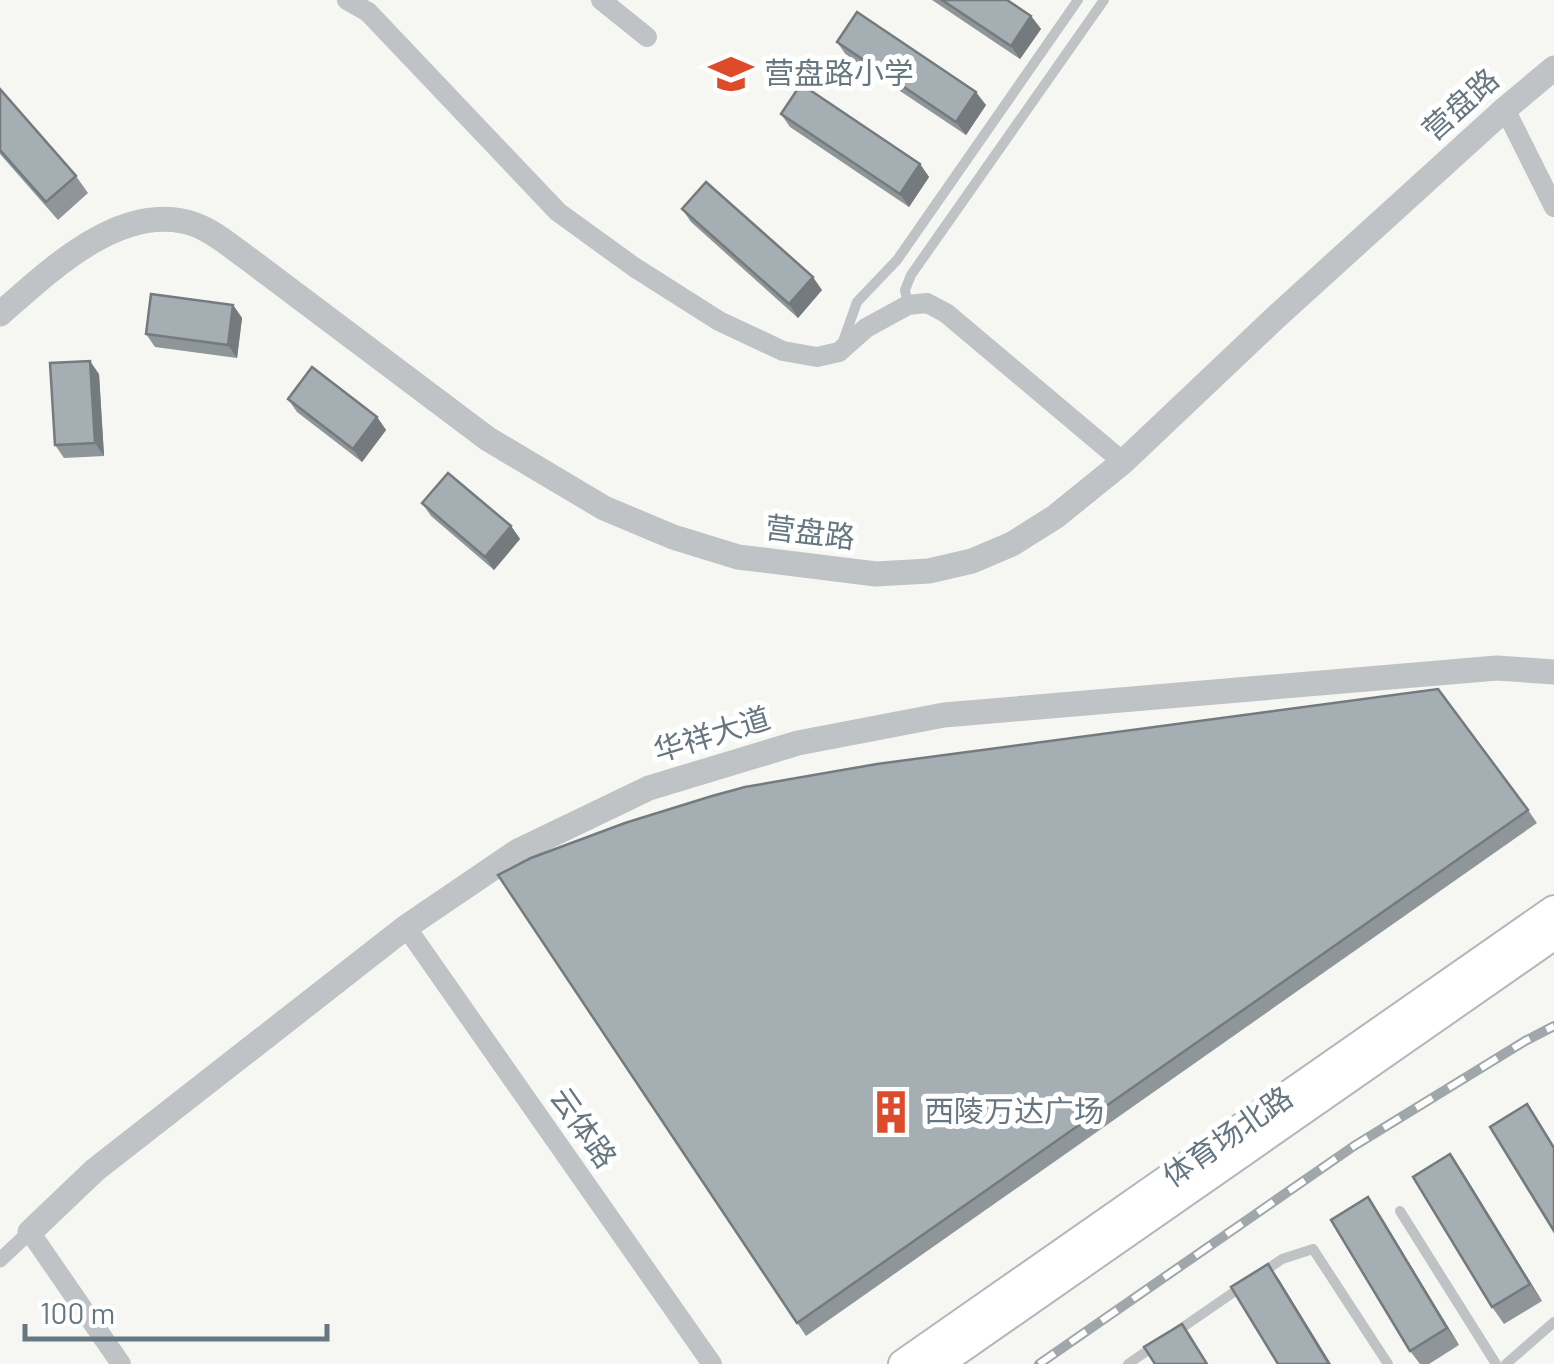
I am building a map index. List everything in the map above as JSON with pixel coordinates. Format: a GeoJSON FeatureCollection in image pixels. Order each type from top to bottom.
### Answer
{"type":"FeatureCollection","features":[{"type":"Feature","properties":{"kind":"main road","name":"体育场北路"},"geometry":{"type":"LineString","coordinates":[[903,1364],[1554,910]]}},
{"type":"Feature","properties":{"kind":"main road","name":"体育场北路"},"geometry":{"type":"LineString","coordinates":[[938,1364],[1554,936]]}},
{"type":"Feature","properties":{"kind":"street"},"geometry":{"type":"LineString","coordinates":[[347,0],[368,12],[558,212],[719,321],[783,351],[817,357],[839,352],[866,328],[908,305],[927,303],[946,313],[1123,462]]}},
{"type":"Feature","properties":{"kind":"street"},"geometry":{"type":"LineString","coordinates":[[601,0],[647,38]]}},
{"type":"Feature","properties":{"kind":"street","name":"营盘路"},"geometry":{"type":"LineString","coordinates":[[0,314],[53,268],[112,231],[150,218],[186,221],[250,260],[488,439],[604,508],[674,537],[738,556],[876,574],[929,571],[972,561],[1012,544],[1055,517],[1123,462],[1274,318],[1554,68]]}},
{"type":"Feature","properties":{"kind":"street"},"geometry":{"type":"LineString","coordinates":[[1505,109],[1554,207]]}},
{"type":"Feature","properties":{"kind":"street","name":"华祥大道"},"geometry":{"type":"LineString","coordinates":[[30,1232],[95,1170],[406,927],[518,850],[649,788],[798,743],[944,715],[1497,668],[1554,672]]}},
{"type":"Feature","properties":{"kind":"street","name":"云体路"},"geometry":{"type":"LineString","coordinates":[[406,927],[712,1364]]}},
{"type":"Feature","properties":{"kind":"street"},"geometry":{"type":"LineString","coordinates":[[0,1260],[30,1232],[122,1364]]}},
{"type":"Feature","properties":{"kind":"lane"},"geometry":{"type":"LineString","coordinates":[[839,352],[857,302],[898,260],[1078,0]]}},
{"type":"Feature","properties":{"kind":"lane"},"geometry":{"type":"LineString","coordinates":[[908,305],[905,290],[911,274],[1104,0]]}},
{"type":"Feature","properties":{"kind":"lane"},"geometry":{"type":"LineString","coordinates":[[1400,1211],[1496,1364]]}},
{"type":"Feature","properties":{"kind":"lane"},"geometry":{"type":"LineString","coordinates":[[1128,1364],[1282,1259],[1313,1248],[1388,1364]]}},
{"type":"Feature","properties":{"kind":"lane"},"geometry":{"type":"LineString","coordinates":[[1506,1364],[1554,1322]]}},
{"type":"Feature","properties":{"kind":"building"},"geometry":{"type":"Polygon","coordinates":[[[942,0],[1007,0],[1031,16],[1011,46],[942,0]]]}},
{"type":"Feature","properties":{"kind":"building"},"geometry":{"type":"Polygon","coordinates":[[[857,12],[976,92],[956,122],[837,42],[857,12]]]}},
{"type":"Feature","properties":{"kind":"building"},"geometry":{"type":"Polygon","coordinates":[[[801,84],[920,164],[900,194],[781,114],[801,84]]]}},
{"type":"Feature","properties":{"kind":"building"},"geometry":{"type":"Polygon","coordinates":[[[0,89],[76,176],[46,202],[0,150],[0,89]]]}},
{"type":"Feature","properties":{"kind":"building"},"geometry":{"type":"Polygon","coordinates":[[[706,182],[813,277],[789,304],[682,209],[706,182]]]}},
{"type":"Feature","properties":{"kind":"building"},"geometry":{"type":"Polygon","coordinates":[[[151,294],[233,305],[228,345],[146,334],[151,294]]]}},
{"type":"Feature","properties":{"kind":"building"},"geometry":{"type":"Polygon","coordinates":[[[90,361],[95,443],[55,445],[50,363],[90,361]]]}},
{"type":"Feature","properties":{"kind":"building"},"geometry":{"type":"Polygon","coordinates":[[[312,367],[377,417],[353,449],[288,399],[312,367]]]}},
{"type":"Feature","properties":{"kind":"building"},"geometry":{"type":"Polygon","coordinates":[[[448,473],[511,526],[485,557],[422,503],[448,473]]]}},
{"type":"Feature","properties":{"kind":"building","name":"西陵万达广场"},"geometry":{"type":"Polygon","coordinates":[[[1438,689],[1528,810],[797,1323],[498,875],[531,858],[625,823],[745,787],[877,764],[1438,689]]]}},
{"type":"Feature","properties":{"kind":"building"},"geometry":{"type":"Polygon","coordinates":[[[1527,1104],[1554,1148],[1554,1231],[1490,1127],[1527,1104]]]}},
{"type":"Feature","properties":{"kind":"building"},"geometry":{"type":"Polygon","coordinates":[[[1450,1154],[1530,1284],[1492,1307],[1413,1177],[1450,1154]]]}},
{"type":"Feature","properties":{"kind":"building"},"geometry":{"type":"Polygon","coordinates":[[[1368,1197],[1447,1328],[1410,1351],[1331,1220],[1368,1197]]]}},
{"type":"Feature","properties":{"kind":"building"},"geometry":{"type":"Polygon","coordinates":[[[1268,1264],[1329,1364],[1278,1364],[1231,1287],[1268,1264]]]}},
{"type":"Feature","properties":{"kind":"building"},"geometry":{"type":"Polygon","coordinates":[[[1182,1324],[1207,1364],[1155,1364],[1144,1347],[1182,1324]]]}},
{"type":"Feature","properties":{"kind":"railway"},"geometry":{"type":"LineString","coordinates":[[1039,1364],[1354,1146],[1554,1026]]}},
{"type":"Feature","properties":{"kind":"place","name":"营盘路小学"},"geometry":{"type":"Point","coordinates":[731,74]}},
{"type":"Feature","properties":{"kind":"place","name":"西陵万达广场"},"geometry":{"type":"Point","coordinates":[891,1112]}}]}
